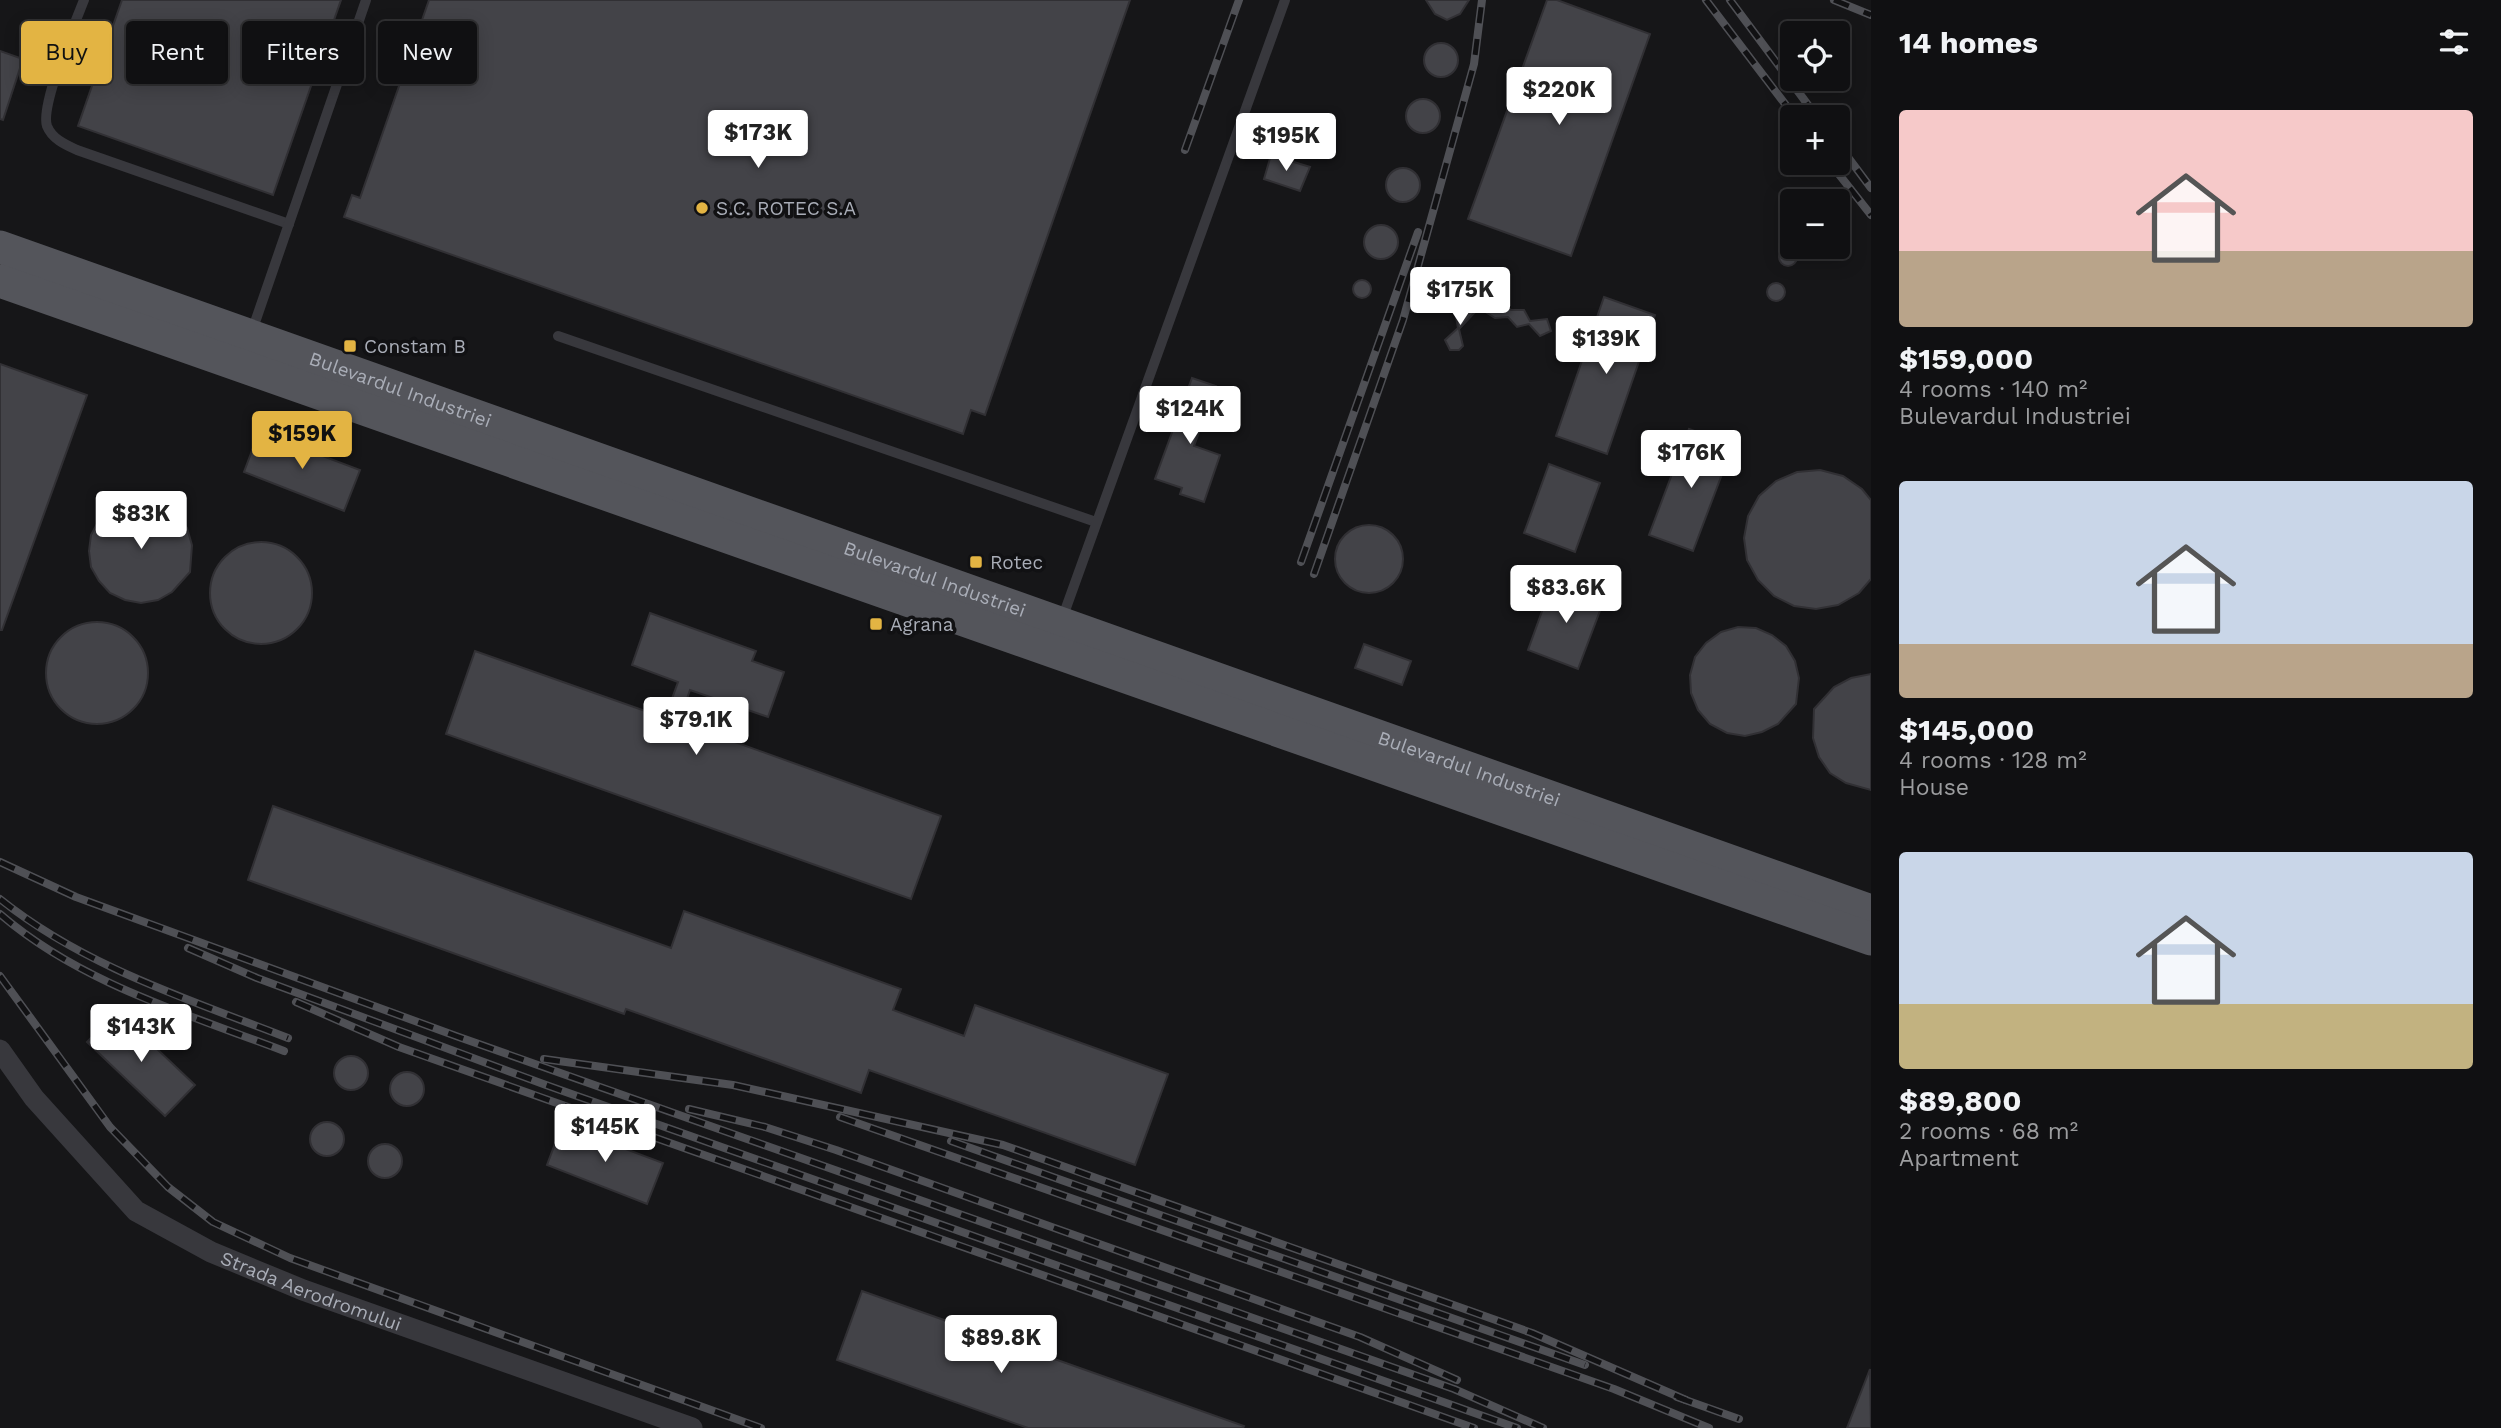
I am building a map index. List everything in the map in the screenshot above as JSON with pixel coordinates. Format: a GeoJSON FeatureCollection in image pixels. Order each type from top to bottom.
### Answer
{"type":"FeatureCollection","features":[{"type":"Feature","properties":{"kind":"main road","name":"Bulevardul Industriei"},"geometry":{"type":"LineString","coordinates":[[0,247],[244,352]]}},
{"type":"Feature","properties":{"kind":"main road","name":"Bulevardul Industriei"},"geometry":{"type":"LineString","coordinates":[[0,281],[244,352],[1055,638],[1871,939]]}},
{"type":"Feature","properties":{"kind":"main road","name":"Bulevardul Industriei"},"geometry":{"type":"LineString","coordinates":[[1055,638],[1871,911]]}},
{"type":"Feature","properties":{"kind":"street","name":"Strada Aerodromului"},"geometry":{"type":"LineString","coordinates":[[0,1050],[34,1098],[136,1211],[211,1252],[303,1290],[691,1428]]}},
{"type":"Feature","properties":{"kind":"lane"},"geometry":{"type":"LineString","coordinates":[[84,0],[48,101],[47,127],[53,135],[76,150],[289,224]]}},
{"type":"Feature","properties":{"kind":"lane"},"geometry":{"type":"LineString","coordinates":[[244,352],[366,0]]}},
{"type":"Feature","properties":{"kind":"lane"},"geometry":{"type":"LineString","coordinates":[[1055,638],[1285,0]]}},
{"type":"Feature","properties":{"kind":"lane"},"geometry":{"type":"LineString","coordinates":[[558,336],[1096,522]]}},
{"type":"Feature","properties":{"kind":"building"},"geometry":{"type":"Polygon","coordinates":[[[122,0],[341,0],[334,21],[242,21],[242,84],[312,84],[273,195],[78,126],[93,84],[112,84],[112,29],[122,0]]]}},
{"type":"Feature","properties":{"kind":"building","name":"S.C. ROTEC S.A"},"geometry":{"type":"Polygon","coordinates":[[[429,0],[1130,0],[985,415],[971,410],[963,434],[344,217],[352,195],[360,198],[400,84],[477,84],[477,21],[422,21],[429,0]]]}},
{"type":"Feature","properties":{"kind":"building"},"geometry":{"type":"Polygon","coordinates":[[[1426,0],[1469,0],[1460,14],[1447,20],[1435,14],[1426,0]]]}},
{"type":"Feature","properties":{"kind":"building"},"geometry":{"type":"Polygon","coordinates":[[[1547,0],[1557,0],[1650,34],[1571,256],[1468,219],[1547,0]]]}},
{"type":"Feature","properties":{"kind":"building"},"geometry":{"type":"Polygon","coordinates":[[[1441,43],[1453,48],[1458,60],[1453,72],[1441,77],[1429,72],[1424,60],[1429,48],[1441,43]]]}},
{"type":"Feature","properties":{"kind":"building"},"geometry":{"type":"Polygon","coordinates":[[[0,51],[21,58],[21,65],[3,120],[0,119],[0,51]]]}},
{"type":"Feature","properties":{"kind":"building"},"geometry":{"type":"Polygon","coordinates":[[[1423,99],[1435,104],[1440,116],[1435,128],[1423,133],[1411,128],[1406,116],[1411,104],[1423,99]]]}},
{"type":"Feature","properties":{"kind":"building"},"geometry":{"type":"Polygon","coordinates":[[[1271,155],[1310,167],[1300,191],[1264,179],[1271,155]]]}},
{"type":"Feature","properties":{"kind":"building"},"geometry":{"type":"Polygon","coordinates":[[[1403,168],[1415,173],[1420,185],[1415,197],[1403,202],[1391,197],[1386,185],[1391,173],[1403,168]]]}},
{"type":"Feature","properties":{"kind":"building"},"geometry":{"type":"Polygon","coordinates":[[[1381,225],[1393,230],[1398,242],[1393,254],[1381,259],[1369,254],[1364,242],[1369,230],[1381,225]]]}},
{"type":"Feature","properties":{"kind":"building"},"geometry":{"type":"Polygon","coordinates":[[[1779,253],[1780,259],[1797,261],[1792,266],[1784,266],[1779,261],[1779,253]]]}},
{"type":"Feature","properties":{"kind":"building"},"geometry":{"type":"Polygon","coordinates":[[[1358,280],[1366,280],[1371,289],[1369,296],[1358,298],[1353,293],[1353,285],[1358,280]]]}},
{"type":"Feature","properties":{"kind":"building"},"geometry":{"type":"Polygon","coordinates":[[[1772,283],[1780,283],[1785,292],[1783,299],[1772,301],[1767,296],[1767,288],[1772,283]]]}},
{"type":"Feature","properties":{"kind":"building"},"geometry":{"type":"Polygon","coordinates":[[[1604,297],[1655,315],[1607,454],[1556,436],[1604,297]]]}},
{"type":"Feature","properties":{"kind":"building"},"geometry":{"type":"Polygon","coordinates":[[[1499,300],[1511,310],[1524,310],[1530,321],[1547,319],[1551,331],[1540,336],[1529,324],[1517,327],[1508,317],[1495,318],[1484,311],[1491,302],[1499,300]]]}},
{"type":"Feature","properties":{"kind":"building"},"geometry":{"type":"Polygon","coordinates":[[[1467,304],[1476,311],[1459,329],[1463,346],[1459,350],[1450,350],[1445,340],[1458,328],[1455,311],[1461,305],[1467,304]]]}},
{"type":"Feature","properties":{"kind":"building"},"geometry":{"type":"Polygon","coordinates":[[[0,364],[87,395],[2,630],[0,630],[0,364]]]}},
{"type":"Feature","properties":{"kind":"building"},"geometry":{"type":"Polygon","coordinates":[[[1192,378],[1216,386],[1194,446],[1220,455],[1204,502],[1180,494],[1182,488],[1155,479],[1192,378]]]}},
{"type":"Feature","properties":{"kind":"building"},"geometry":{"type":"Polygon","coordinates":[[[1689,429],[1733,445],[1693,551],[1649,535],[1689,429]]]}},
{"type":"Feature","properties":{"kind":"building"},"geometry":{"type":"Polygon","coordinates":[[[259,432],[360,470],[344,511],[244,472],[259,432]]]}},
{"type":"Feature","properties":{"kind":"building"},"geometry":{"type":"Polygon","coordinates":[[[1549,464],[1600,483],[1575,552],[1524,533],[1549,464]]]}},
{"type":"Feature","properties":{"kind":"building"},"geometry":{"type":"Polygon","coordinates":[[[1820,470],[1843,476],[1862,489],[1871,500],[1871,579],[1859,593],[1838,605],[1816,609],[1794,606],[1774,596],[1758,580],[1747,560],[1744,538],[1748,516],[1759,496],[1776,481],[1797,472],[1820,470]]]}},
{"type":"Feature","properties":{"kind":"building"},"geometry":{"type":"Polygon","coordinates":[[[144,499],[162,504],[176,514],[187,528],[192,545],[190,572],[172,592],[158,600],[141,603],[110,593],[91,567],[89,551],[91,535],[99,520],[111,509],[127,501],[144,499]]]}},
{"type":"Feature","properties":{"kind":"building"},"geometry":{"type":"Polygon","coordinates":[[[1369,525],[1382,528],[1393,535],[1400,546],[1403,559],[1400,572],[1393,583],[1382,590],[1369,593],[1356,590],[1345,583],[1338,572],[1335,559],[1338,546],[1345,535],[1356,528],[1369,525]]]}},
{"type":"Feature","properties":{"kind":"building"},"geometry":{"type":"Polygon","coordinates":[[[261,542],[281,546],[297,557],[308,573],[312,593],[308,613],[297,629],[281,640],[261,644],[241,640],[225,629],[214,613],[210,593],[214,573],[225,557],[241,546],[261,542]]]}},
{"type":"Feature","properties":{"kind":"building"},"geometry":{"type":"Polygon","coordinates":[[[1553,581],[1604,600],[1578,669],[1528,650],[1553,581]]]}},
{"type":"Feature","properties":{"kind":"building"},"geometry":{"type":"Polygon","coordinates":[[[650,613],[756,651],[752,661],[784,672],[768,717],[690,690],[679,722],[941,816],[911,899],[446,734],[475,651],[665,718],[678,682],[632,665],[650,613]]]}},
{"type":"Feature","properties":{"kind":"building"},"geometry":{"type":"Polygon","coordinates":[[[97,622],[117,626],[133,637],[144,653],[148,673],[144,693],[133,709],[117,720],[97,724],[77,720],[61,709],[50,693],[46,673],[50,653],[61,637],[77,626],[97,622]]]}},
{"type":"Feature","properties":{"kind":"building"},"geometry":{"type":"Polygon","coordinates":[[[1738,627],[1756,628],[1772,635],[1786,646],[1795,661],[1799,678],[1796,704],[1778,724],[1745,736],[1727,733],[1710,724],[1698,710],[1691,693],[1690,675],[1695,657],[1706,643],[1721,632],[1738,627]]]}},
{"type":"Feature","properties":{"kind":"building"},"geometry":{"type":"Polygon","coordinates":[[[1364,644],[1411,661],[1402,685],[1355,668],[1364,644]]]}},
{"type":"Feature","properties":{"kind":"building"},"geometry":{"type":"Polygon","coordinates":[[[1871,674],[1871,790],[1846,783],[1830,773],[1819,757],[1813,738],[1814,709],[1834,687],[1851,678],[1871,674]]]}},
{"type":"Feature","properties":{"kind":"building"},"geometry":{"type":"Polygon","coordinates":[[[273,806],[671,948],[684,911],[901,989],[893,1010],[964,1036],[975,1005],[1168,1074],[1135,1165],[869,1070],[861,1093],[626,1009],[624,1014],[248,880],[273,806]]]}},
{"type":"Feature","properties":{"kind":"building"},"geometry":{"type":"Polygon","coordinates":[[[117,1011],[195,1085],[165,1116],[87,1042],[117,1011]]]}},
{"type":"Feature","properties":{"kind":"building"},"geometry":{"type":"Polygon","coordinates":[[[351,1056],[363,1061],[368,1073],[363,1085],[351,1090],[339,1085],[334,1073],[339,1061],[351,1056]]]}},
{"type":"Feature","properties":{"kind":"building"},"geometry":{"type":"Polygon","coordinates":[[[407,1072],[419,1077],[424,1089],[419,1101],[407,1106],[395,1101],[390,1089],[395,1077],[407,1072]]]}},
{"type":"Feature","properties":{"kind":"building"},"geometry":{"type":"Polygon","coordinates":[[[327,1122],[339,1127],[344,1139],[339,1151],[327,1156],[315,1151],[310,1139],[315,1127],[327,1122]]]}},
{"type":"Feature","properties":{"kind":"building"},"geometry":{"type":"Polygon","coordinates":[[[562,1125],[663,1163],[647,1204],[547,1165],[562,1125]]]}},
{"type":"Feature","properties":{"kind":"building"},"geometry":{"type":"Polygon","coordinates":[[[385,1144],[397,1149],[402,1161],[397,1173],[385,1178],[373,1173],[368,1161],[373,1149],[385,1144]]]}},
{"type":"Feature","properties":{"kind":"building"},"geometry":{"type":"Polygon","coordinates":[[[862,1291],[1244,1426],[1028,1428],[837,1360],[862,1291]]]}},
{"type":"Feature","properties":{"kind":"building"},"geometry":{"type":"Polygon","coordinates":[[[1870,1369],[1871,1428],[1847,1428],[1870,1369]]]}},
{"type":"Feature","properties":{"kind":"railway"},"geometry":{"type":"LineString","coordinates":[[1185,150],[1239,0]]}},
{"type":"Feature","properties":{"kind":"railway"},"geometry":{"type":"LineString","coordinates":[[1314,574],[1403,320],[1474,64],[1482,0]]}},
{"type":"Feature","properties":{"kind":"railway"},"geometry":{"type":"LineString","coordinates":[[1706,0],[1786,105]]}},
{"type":"Feature","properties":{"kind":"railway"},"geometry":{"type":"LineString","coordinates":[[1730,0],[1808,105]]}},
{"type":"Feature","properties":{"kind":"railway"},"geometry":{"type":"LineString","coordinates":[[1834,0],[1871,15]]}},
{"type":"Feature","properties":{"kind":"railway"},"geometry":{"type":"LineString","coordinates":[[1850,160],[1871,188]]}},
{"type":"Feature","properties":{"kind":"railway"},"geometry":{"type":"LineString","coordinates":[[1839,175],[1871,215]]}},
{"type":"Feature","properties":{"kind":"railway"},"geometry":{"type":"LineString","coordinates":[[1301,562],[1418,232]]}},
{"type":"Feature","properties":{"kind":"railway"},"geometry":{"type":"LineString","coordinates":[[0,862],[76,897],[456,1036],[1454,1389],[1543,1428]]}},
{"type":"Feature","properties":{"kind":"railway"},"geometry":{"type":"LineString","coordinates":[[0,899],[33,923],[102,963],[175,995],[288,1038]]}},
{"type":"Feature","properties":{"kind":"railway"},"geometry":{"type":"LineString","coordinates":[[0,914],[31,938],[99,978],[173,1010],[284,1051]]}},
{"type":"Feature","properties":{"kind":"railway"},"geometry":{"type":"LineString","coordinates":[[188,948],[257,978],[546,1085],[1517,1428]]}},
{"type":"Feature","properties":{"kind":"railway"},"geometry":{"type":"LineString","coordinates":[[0,976],[110,1127],[168,1187],[213,1222],[290,1258],[761,1428]]}},
{"type":"Feature","properties":{"kind":"railway"},"geometry":{"type":"LineString","coordinates":[[296,1002],[399,1047],[1474,1428]]}},
{"type":"Feature","properties":{"kind":"railway"},"geometry":{"type":"LineString","coordinates":[[544,1059],[733,1085],[1003,1145],[1532,1333],[1686,1400]]}},
{"type":"Feature","properties":{"kind":"railway"},"geometry":{"type":"LineString","coordinates":[[689,1109],[765,1127],[836,1150],[1360,1337],[1457,1380]]}},
{"type":"Feature","properties":{"kind":"railway"},"geometry":{"type":"LineString","coordinates":[[840,1117],[1614,1389],[1709,1428]]}},
{"type":"Feature","properties":{"kind":"railway"},"geometry":{"type":"LineString","coordinates":[[951,1141],[1585,1365]]}},
{"type":"Feature","properties":{"kind":"railway"},"geometry":{"type":"LineString","coordinates":[[1677,1397],[1739,1419]]}},
{"type":"Feature","properties":{"kind":"place","name":"S.C. ROTEC S.A"},"geometry":{"type":"Point","coordinates":[702,208]}},
{"type":"Feature","properties":{"kind":"place","name":"Constam B"},"geometry":{"type":"Point","coordinates":[350,346]}},
{"type":"Feature","properties":{"kind":"place","name":"Rotec"},"geometry":{"type":"Point","coordinates":[976,562]}},
{"type":"Feature","properties":{"kind":"place","name":"Agrana"},"geometry":{"type":"Point","coordinates":[876,624]}}]}
